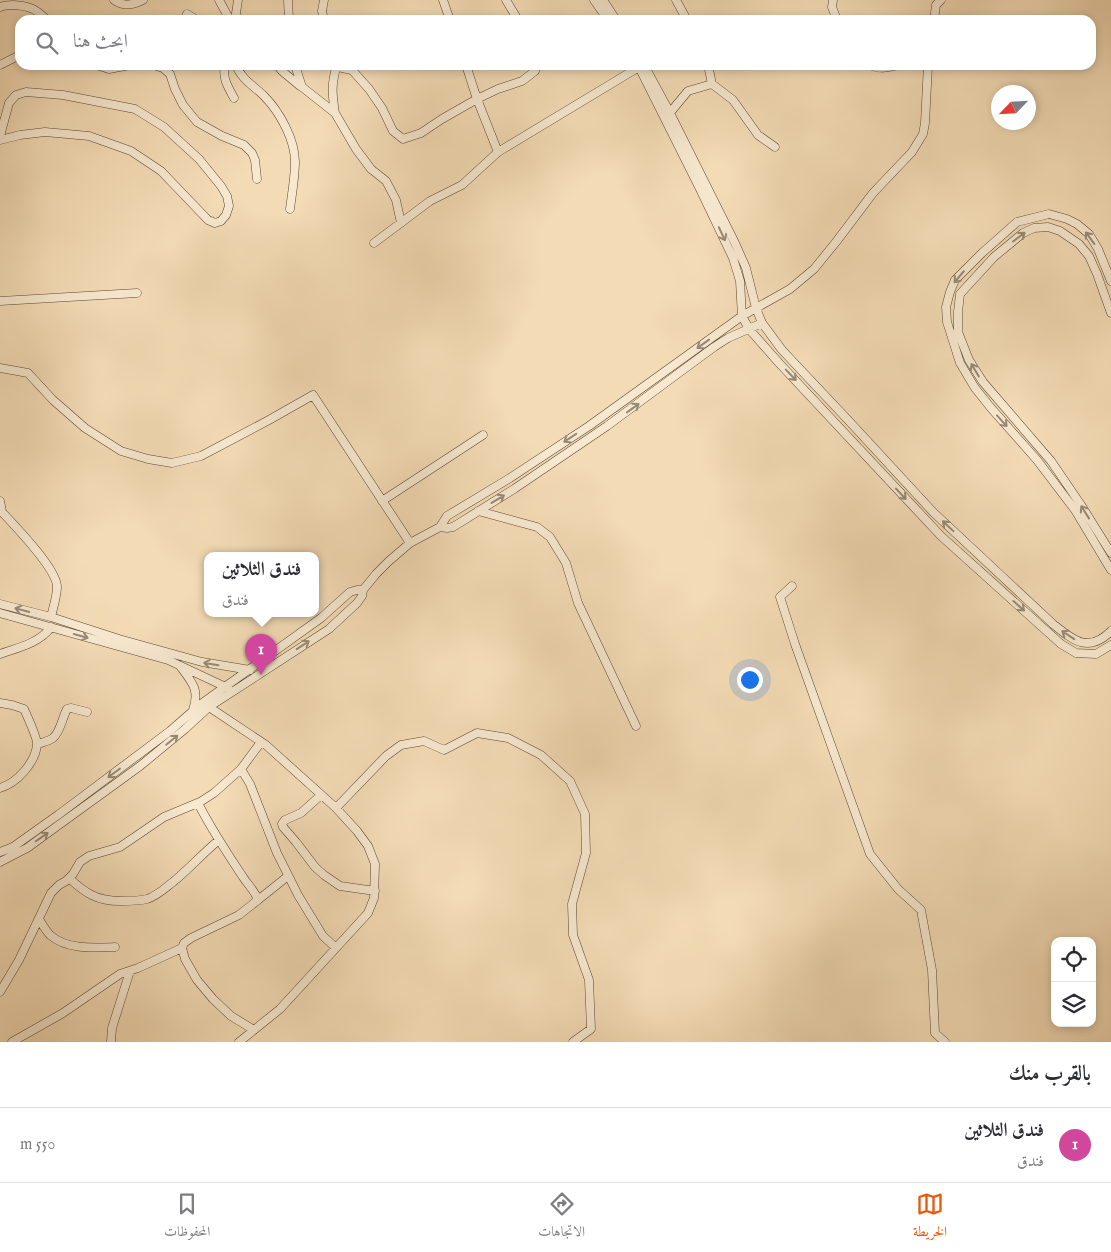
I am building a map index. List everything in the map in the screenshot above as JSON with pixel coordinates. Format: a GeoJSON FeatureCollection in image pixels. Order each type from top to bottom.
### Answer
{"type":"FeatureCollection","features":[{"type":"Feature","properties":{"kind":"street"},"geometry":{"type":"LineString","coordinates":[[114,0],[122,4],[134,5],[143,0]]}},
{"type":"Feature","properties":{"kind":"street"},"geometry":{"type":"LineString","coordinates":[[219,0],[227,15]]}},
{"type":"Feature","properties":{"kind":"street"},"geometry":{"type":"LineString","coordinates":[[236,15],[238,0]]}},
{"type":"Feature","properties":{"kind":"street"},"geometry":{"type":"LineString","coordinates":[[288,0],[289,15]]}},
{"type":"Feature","properties":{"kind":"street"},"geometry":{"type":"LineString","coordinates":[[323,15],[324,0]]}},
{"type":"Feature","properties":{"kind":"street"},"geometry":{"type":"LineString","coordinates":[[443,0],[448,15]]}},
{"type":"Feature","properties":{"kind":"street"},"geometry":{"type":"LineString","coordinates":[[506,0],[515,15]]}},
{"type":"Feature","properties":{"kind":"street"},"geometry":{"type":"LineString","coordinates":[[594,0],[605,15]]}},
{"type":"Feature","properties":{"kind":"street"},"geometry":{"type":"LineString","coordinates":[[604,0],[613,15]]}},
{"type":"Feature","properties":{"kind":"street"},"geometry":{"type":"LineString","coordinates":[[676,0],[684,15]]}},
{"type":"Feature","properties":{"kind":"street"},"geometry":{"type":"LineString","coordinates":[[681,0],[682,12]]}},
{"type":"Feature","properties":{"kind":"street"},"geometry":{"type":"LineString","coordinates":[[832,0],[832,8],[835,15]]}},
{"type":"Feature","properties":{"kind":"street"},"geometry":{"type":"LineString","coordinates":[[935,15],[936,5],[941,0]]}},
{"type":"Feature","properties":{"kind":"street"},"geometry":{"type":"LineString","coordinates":[[0,7],[4,5],[26,6],[37,10],[42,15]]}},
{"type":"Feature","properties":{"kind":"street"},"geometry":{"type":"LineString","coordinates":[[0,65],[15,58]]}},
{"type":"Feature","properties":{"kind":"street"},"geometry":{"type":"LineString","coordinates":[[165,70],[170,74],[175,89],[184,105],[197,122],[227,139],[244,145],[252,153],[255,160],[257,179]]}},
{"type":"Feature","properties":{"kind":"street"},"geometry":{"type":"LineString","coordinates":[[223,70],[225,82],[234,98]]}},
{"type":"Feature","properties":{"kind":"street"},"geometry":{"type":"LineString","coordinates":[[238,70],[275,108],[292,139],[296,161],[290,208]]}},
{"type":"Feature","properties":{"kind":"street"},"geometry":{"type":"LineString","coordinates":[[281,70],[335,113],[361,156],[371,169],[386,181],[396,200],[401,223]]}},
{"type":"Feature","properties":{"kind":"street"},"geometry":{"type":"LineString","coordinates":[[297,70],[302,87]]}},
{"type":"Feature","properties":{"kind":"street"},"geometry":{"type":"LineString","coordinates":[[335,70],[332,85],[335,113]]}},
{"type":"Feature","properties":{"kind":"street"},"geometry":{"type":"LineString","coordinates":[[352,70],[369,89],[382,108],[393,131],[403,139],[421,133],[477,99],[522,81],[535,70]]}},
{"type":"Feature","properties":{"kind":"street"},"geometry":{"type":"LineString","coordinates":[[468,70],[498,152]]}},
{"type":"Feature","properties":{"kind":"street"},"geometry":{"type":"LineString","coordinates":[[374,243],[430,201],[462,184],[498,152],[633,70]]}},
{"type":"Feature","properties":{"kind":"street"},"geometry":{"type":"LineString","coordinates":[[642,70],[742,259],[762,323],[782,350],[933,512],[1053,624],[1080,642],[1095,642],[1111,631]]}},
{"type":"Feature","properties":{"kind":"street"},"geometry":{"type":"LineString","coordinates":[[709,70],[712,84],[733,100],[758,135],[775,147]]}},
{"type":"Feature","properties":{"kind":"street"},"geometry":{"type":"LineString","coordinates":[[0,852],[12,847],[58,815],[170,731],[201,704],[259,673],[328,628],[357,603],[362,596],[363,590],[389,561],[410,542],[440,527],[447,516],[510,478],[589,426],[742,316],[790,289],[814,269],[873,193],[912,152],[923,134],[928,70]]}},
{"type":"Feature","properties":{"kind":"street"},"geometry":{"type":"LineString","coordinates":[[668,116],[688,91],[712,84]]}},
{"type":"Feature","properties":{"kind":"street"},"geometry":{"type":"LineString","coordinates":[[0,136],[9,103],[16,95],[26,92],[63,95],[135,109],[164,127],[199,159],[227,196],[229,206],[226,215],[221,221],[215,223],[208,220],[161,171],[131,151],[89,136],[45,132],[0,140]]}},
{"type":"Feature","properties":{"kind":"street"},"geometry":{"type":"LineString","coordinates":[[668,116],[733,258],[740,281],[742,316],[749,329],[941,536],[1061,644],[1076,652],[1096,654],[1111,645]]}},
{"type":"Feature","properties":{"kind":"street"},"geometry":{"type":"LineString","coordinates":[[1111,281],[1098,249],[1089,234],[1067,218],[1049,214],[1017,222],[982,253],[955,280],[946,307],[947,322],[960,363],[975,388],[1037,460],[1075,510],[1111,570]]}},
{"type":"Feature","properties":{"kind":"street"},"geometry":{"type":"LineString","coordinates":[[1111,313],[1089,256],[1079,244],[1060,231],[1048,227],[1034,228],[1023,233],[994,257],[960,294],[958,312],[958,332],[969,360],[983,382],[1051,461],[1111,553]]}},
{"type":"Feature","properties":{"kind":"street"},"geometry":{"type":"LineString","coordinates":[[0,301],[137,293]]}},
{"type":"Feature","properties":{"kind":"street"},"geometry":{"type":"LineString","coordinates":[[440,527],[453,527],[514,489],[607,426],[702,355],[728,338],[762,323]]}},
{"type":"Feature","properties":{"kind":"street"},"geometry":{"type":"LineString","coordinates":[[0,368],[28,373],[53,400],[78,422],[121,450],[148,459],[172,464],[201,456],[269,420],[312,394],[410,542]]}},
{"type":"Feature","properties":{"kind":"street"},"geometry":{"type":"LineString","coordinates":[[382,501],[483,435]]}},
{"type":"Feature","properties":{"kind":"street"},"geometry":{"type":"LineString","coordinates":[[0,501],[1,511],[48,565],[54,577],[57,586],[51,617]]}},
{"type":"Feature","properties":{"kind":"street"},"geometry":{"type":"LineString","coordinates":[[478,511],[537,526],[550,537],[566,563],[578,603],[636,726]]}},
{"type":"Feature","properties":{"kind":"street"},"geometry":{"type":"LineString","coordinates":[[792,586],[780,597],[870,854],[898,889],[921,910],[932,970],[935,1033],[945,1042]]}},
{"type":"Feature","properties":{"kind":"street"},"geometry":{"type":"LineString","coordinates":[[0,862],[27,848],[140,766],[185,729],[249,670],[322,618],[350,592],[363,590]]}},
{"type":"Feature","properties":{"kind":"street"},"geometry":{"type":"LineString","coordinates":[[0,604],[51,617],[119,639],[202,662],[259,673]]}},
{"type":"Feature","properties":{"kind":"street"},"geometry":{"type":"LineString","coordinates":[[0,614],[168,660],[229,689]]}},
{"type":"Feature","properties":{"kind":"street"},"geometry":{"type":"LineString","coordinates":[[0,654],[34,641],[43,636],[51,627]]}},
{"type":"Feature","properties":{"kind":"street"},"geometry":{"type":"LineString","coordinates":[[179,664],[193,683],[196,692],[196,702],[192,711]]}},
{"type":"Feature","properties":{"kind":"street"},"geometry":{"type":"LineString","coordinates":[[0,703],[24,709],[38,744],[27,769],[14,780],[0,788]]}},
{"type":"Feature","properties":{"kind":"street"},"geometry":{"type":"LineString","coordinates":[[201,704],[209,707],[266,745],[336,808],[368,846],[375,864],[375,891],[368,913],[280,1009],[239,1042]]}},
{"type":"Feature","properties":{"kind":"street"},"geometry":{"type":"LineString","coordinates":[[38,744],[55,737],[67,709],[71,708],[87,712]]}},
{"type":"Feature","properties":{"kind":"street"},"geometry":{"type":"LineString","coordinates":[[336,808],[386,756],[402,745],[424,741],[444,750],[477,733],[508,738],[541,755],[570,781],[585,814],[586,853],[572,904],[573,934],[588,980],[591,1029],[573,1042]]}},
{"type":"Feature","properties":{"kind":"street"},"geometry":{"type":"LineString","coordinates":[[0,992],[51,893],[73,874],[80,862],[89,856],[120,847],[164,817],[198,803],[214,793],[241,769],[262,742]]}},
{"type":"Feature","properties":{"kind":"street"},"geometry":{"type":"LineString","coordinates":[[241,769],[253,792],[277,854],[298,896],[323,936],[336,948]]}},
{"type":"Feature","properties":{"kind":"street"},"geometry":{"type":"LineString","coordinates":[[321,795],[301,813],[284,820],[283,827],[324,875],[340,886],[375,891]]}},
{"type":"Feature","properties":{"kind":"street"},"geometry":{"type":"LineString","coordinates":[[198,803],[209,825],[256,894],[258,900]]}},
{"type":"Feature","properties":{"kind":"street"},"geometry":{"type":"LineString","coordinates":[[69,878],[93,896],[109,901],[148,899],[160,892],[191,867],[219,840]]}},
{"type":"Feature","properties":{"kind":"street"},"geometry":{"type":"LineString","coordinates":[[254,1030],[231,1016],[213,999],[197,980],[185,959],[182,948],[184,943],[190,938],[238,915],[288,876]]}},
{"type":"Feature","properties":{"kind":"street"},"geometry":{"type":"LineString","coordinates":[[39,919],[50,935],[57,940],[89,949],[115,947]]}},
{"type":"Feature","properties":{"kind":"street"},"geometry":{"type":"LineString","coordinates":[[12,1042],[63,1013],[120,974],[182,948]]}},
{"type":"Feature","properties":{"kind":"street"},"geometry":{"type":"LineString","coordinates":[[111,1042],[112,1028],[130,971]]}},
{"type":"Feature","properties":{"kind":"place","name":"فندق الثلاثين"},"geometry":{"type":"Point","coordinates":[261,675]}}]}
